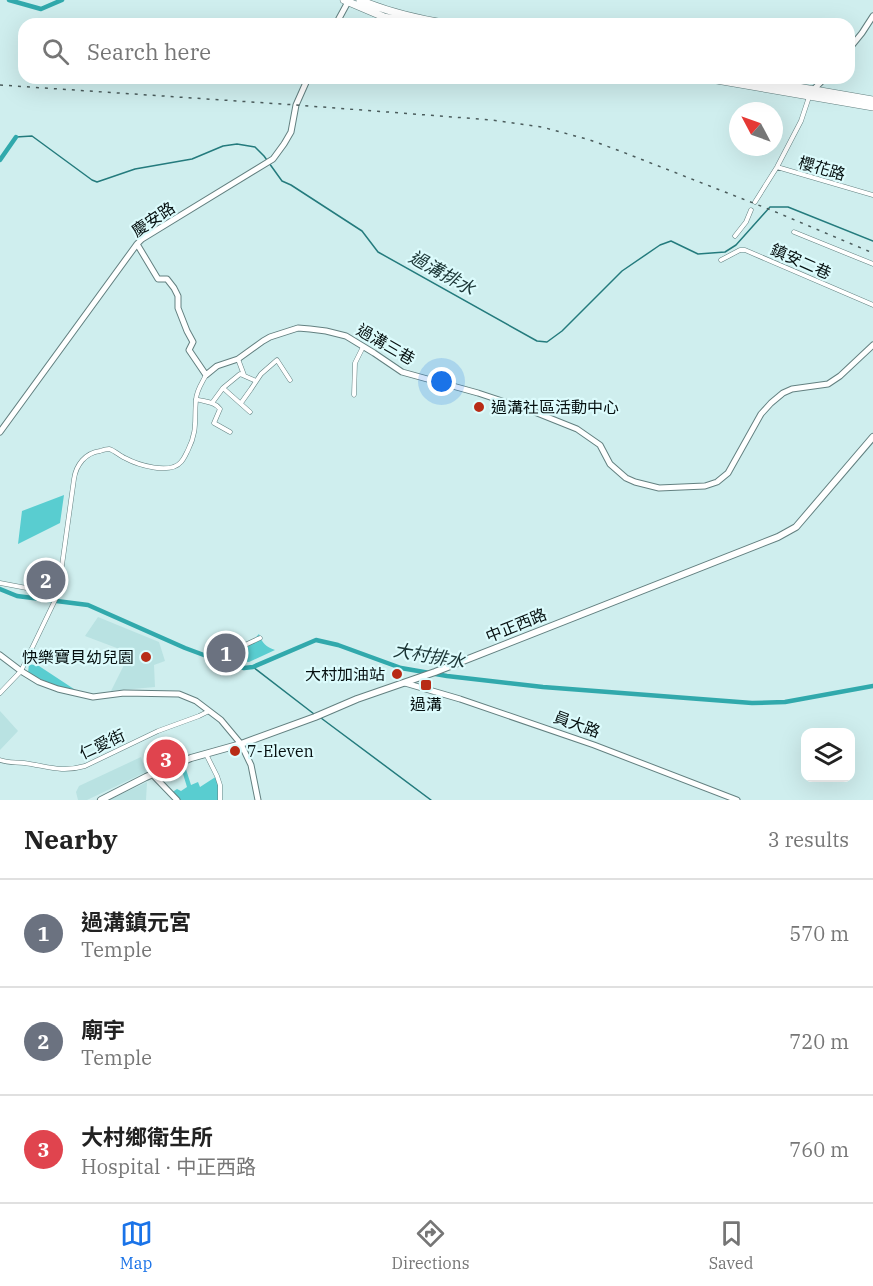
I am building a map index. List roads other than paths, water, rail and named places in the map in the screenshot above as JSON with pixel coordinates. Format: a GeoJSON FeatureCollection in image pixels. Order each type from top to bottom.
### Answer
{"type":"FeatureCollection","features":[{"type":"Feature","properties":{"kind":"main road"},"geometry":{"type":"LineString","coordinates":[[360,0],[373,6],[420,18]]}},
{"type":"Feature","properties":{"kind":"main road"},"geometry":{"type":"LineString","coordinates":[[347,1],[389,18]]}},
{"type":"Feature","properties":{"kind":"main road"},"geometry":{"type":"LineString","coordinates":[[745,84],[873,100]]}},
{"type":"Feature","properties":{"kind":"main road"},"geometry":{"type":"LineString","coordinates":[[770,84],[873,107]]}},
{"type":"Feature","properties":{"kind":"main road","name":"中正西路"},"geometry":{"type":"LineString","coordinates":[[101,800],[152,774],[241,744],[405,683],[778,537],[796,527],[873,437]]}},
{"type":"Feature","properties":{"kind":"street"},"geometry":{"type":"LineString","coordinates":[[339,18],[347,1]]}},
{"type":"Feature","properties":{"kind":"street"},"geometry":{"type":"LineString","coordinates":[[855,42],[873,16]]}},
{"type":"Feature","properties":{"kind":"street","name":"慶安路"},"geometry":{"type":"LineString","coordinates":[[0,432],[142,239],[273,159],[291,132],[296,105],[305,84]]}},
{"type":"Feature","properties":{"kind":"street"},"geometry":{"type":"LineString","coordinates":[[811,94],[820,84]]}},
{"type":"Feature","properties":{"kind":"street","name":"櫻花路"},"geometry":{"type":"LineString","coordinates":[[811,94],[801,122],[777,167],[873,195]]}},
{"type":"Feature","properties":{"kind":"street"},"geometry":{"type":"LineString","coordinates":[[755,202],[777,167]]}},
{"type":"Feature","properties":{"kind":"street"},"geometry":{"type":"LineString","coordinates":[[735,236],[746,222],[751,210]]}},
{"type":"Feature","properties":{"kind":"street"},"geometry":{"type":"LineString","coordinates":[[794,232],[873,264]]}},
{"type":"Feature","properties":{"kind":"street"},"geometry":{"type":"LineString","coordinates":[[0,693],[21,671],[58,594],[74,479],[81,462],[93,452],[109,449],[128,460],[163,470],[171,469],[182,462],[194,436],[196,399],[199,387],[206,375],[189,350],[193,342],[178,308],[178,296],[174,288],[167,279],[158,279],[137,244]]}},
{"type":"Feature","properties":{"kind":"street","name":"鎮安二巷"},"geometry":{"type":"LineString","coordinates":[[721,260],[740,250],[745,250],[873,305]]}},
{"type":"Feature","properties":{"kind":"street","name":"過溝三巷"},"geometry":{"type":"LineString","coordinates":[[206,375],[217,366],[238,359],[263,341],[298,328],[310,328],[346,336],[402,372],[510,404],[577,429],[600,445],[610,464],[626,478],[635,482],[659,488],[705,486],[717,482],[728,473],[761,414],[771,403],[792,389],[828,384],[840,376],[873,345]]}},
{"type":"Feature","properties":{"kind":"street"},"geometry":{"type":"LineString","coordinates":[[354,395],[355,363],[364,346]]}},
{"type":"Feature","properties":{"kind":"street"},"geometry":{"type":"LineString","coordinates":[[238,359],[244,376]]}},
{"type":"Feature","properties":{"kind":"street"},"geometry":{"type":"LineString","coordinates":[[241,403],[261,374],[277,360],[290,380]]}},
{"type":"Feature","properties":{"kind":"street"},"geometry":{"type":"LineString","coordinates":[[212,403],[223,388],[240,374],[256,381]]}},
{"type":"Feature","properties":{"kind":"street"},"geometry":{"type":"LineString","coordinates":[[223,388],[250,412]]}},
{"type":"Feature","properties":{"kind":"street"},"geometry":{"type":"LineString","coordinates":[[196,399],[217,406],[220,409],[214,423],[230,432]]}},
{"type":"Feature","properties":{"kind":"street"},"geometry":{"type":"LineString","coordinates":[[0,583],[58,594]]}},
{"type":"Feature","properties":{"kind":"street"},"geometry":{"type":"LineString","coordinates":[[230,652],[260,638]]}},
{"type":"Feature","properties":{"kind":"street"},"geometry":{"type":"LineString","coordinates":[[0,656],[39,682],[58,689],[93,697],[124,693],[179,694],[196,701],[221,720],[241,744],[251,765],[258,800]]}},
{"type":"Feature","properties":{"kind":"street","name":"員大路"},"geometry":{"type":"LineString","coordinates":[[405,683],[460,699],[594,745],[737,800]]}},
{"type":"Feature","properties":{"kind":"street","name":"仁愛街"},"geometry":{"type":"LineString","coordinates":[[0,760],[6,763],[24,763],[65,770],[78,768],[158,730],[209,711]]}},
{"type":"Feature","properties":{"kind":"street"},"geometry":{"type":"LineString","coordinates":[[206,754],[220,785],[220,800]]}},
{"type":"Feature","properties":{"kind":"street"},"geometry":{"type":"LineString","coordinates":[[152,774],[177,800]]}},
{"type":"Feature","properties":{"kind":"waterway"},"geometry":{"type":"LineString","coordinates":[[9,0],[41,9],[62,0]]}},
{"type":"Feature","properties":{"kind":"waterway","name":"過溝排水"},"geometry":{"type":"LineString","coordinates":[[16,137],[32,136],[97,182],[135,169],[192,159],[223,146],[237,144],[255,147],[282,181],[362,231],[378,252],[537,341],[547,342],[562,331],[622,271],[660,245],[671,241],[698,254],[725,252],[736,245],[770,207],[788,207],[873,241]]}},
{"type":"Feature","properties":{"kind":"waterway","name":"過溝排水"},"geometry":{"type":"LineString","coordinates":[[0,160],[16,137]]}},
{"type":"Feature","properties":{"kind":"waterway","name":"大村排水"},"geometry":{"type":"LineString","coordinates":[[0,589],[17,596],[88,605],[185,648],[244,668],[253,667],[316,640],[338,645],[401,668],[447,676],[543,687],[752,703],[785,702],[873,686]]}},
{"type":"Feature","properties":{"kind":"waterway"},"geometry":{"type":"LineString","coordinates":[[253,667],[314,714]]}},
{"type":"Feature","properties":{"kind":"waterway"},"geometry":{"type":"LineString","coordinates":[[321,718],[431,800]]}},
{"type":"Feature","properties":{"kind":"railway"},"geometry":{"type":"LineString","coordinates":[[0,85],[492,120],[542,127],[620,151],[873,253]]}},
{"type":"Feature","properties":{"kind":"place","name":"過溝社區活動中心"},"geometry":{"type":"Point","coordinates":[479,407]}},
{"type":"Feature","properties":{"kind":"place","name":"廟宇"},"geometry":{"type":"Point","coordinates":[46,580]}},
{"type":"Feature","properties":{"kind":"place","name":"過溝鎮元宮"},"geometry":{"type":"Point","coordinates":[226,653]}},
{"type":"Feature","properties":{"kind":"place","name":"快樂寶貝幼兒園"},"geometry":{"type":"Point","coordinates":[146,657]}},
{"type":"Feature","properties":{"kind":"place","name":"大村加油站"},"geometry":{"type":"Point","coordinates":[397,674]}},
{"type":"Feature","properties":{"kind":"place","name":"過溝"},"geometry":{"type":"Point","coordinates":[426,685]}},
{"type":"Feature","properties":{"kind":"place","name":"7-Eleven"},"geometry":{"type":"Point","coordinates":[235,751]}},
{"type":"Feature","properties":{"kind":"place","name":"大村鄉衛生所"},"geometry":{"type":"Point","coordinates":[166,759]}}]}
